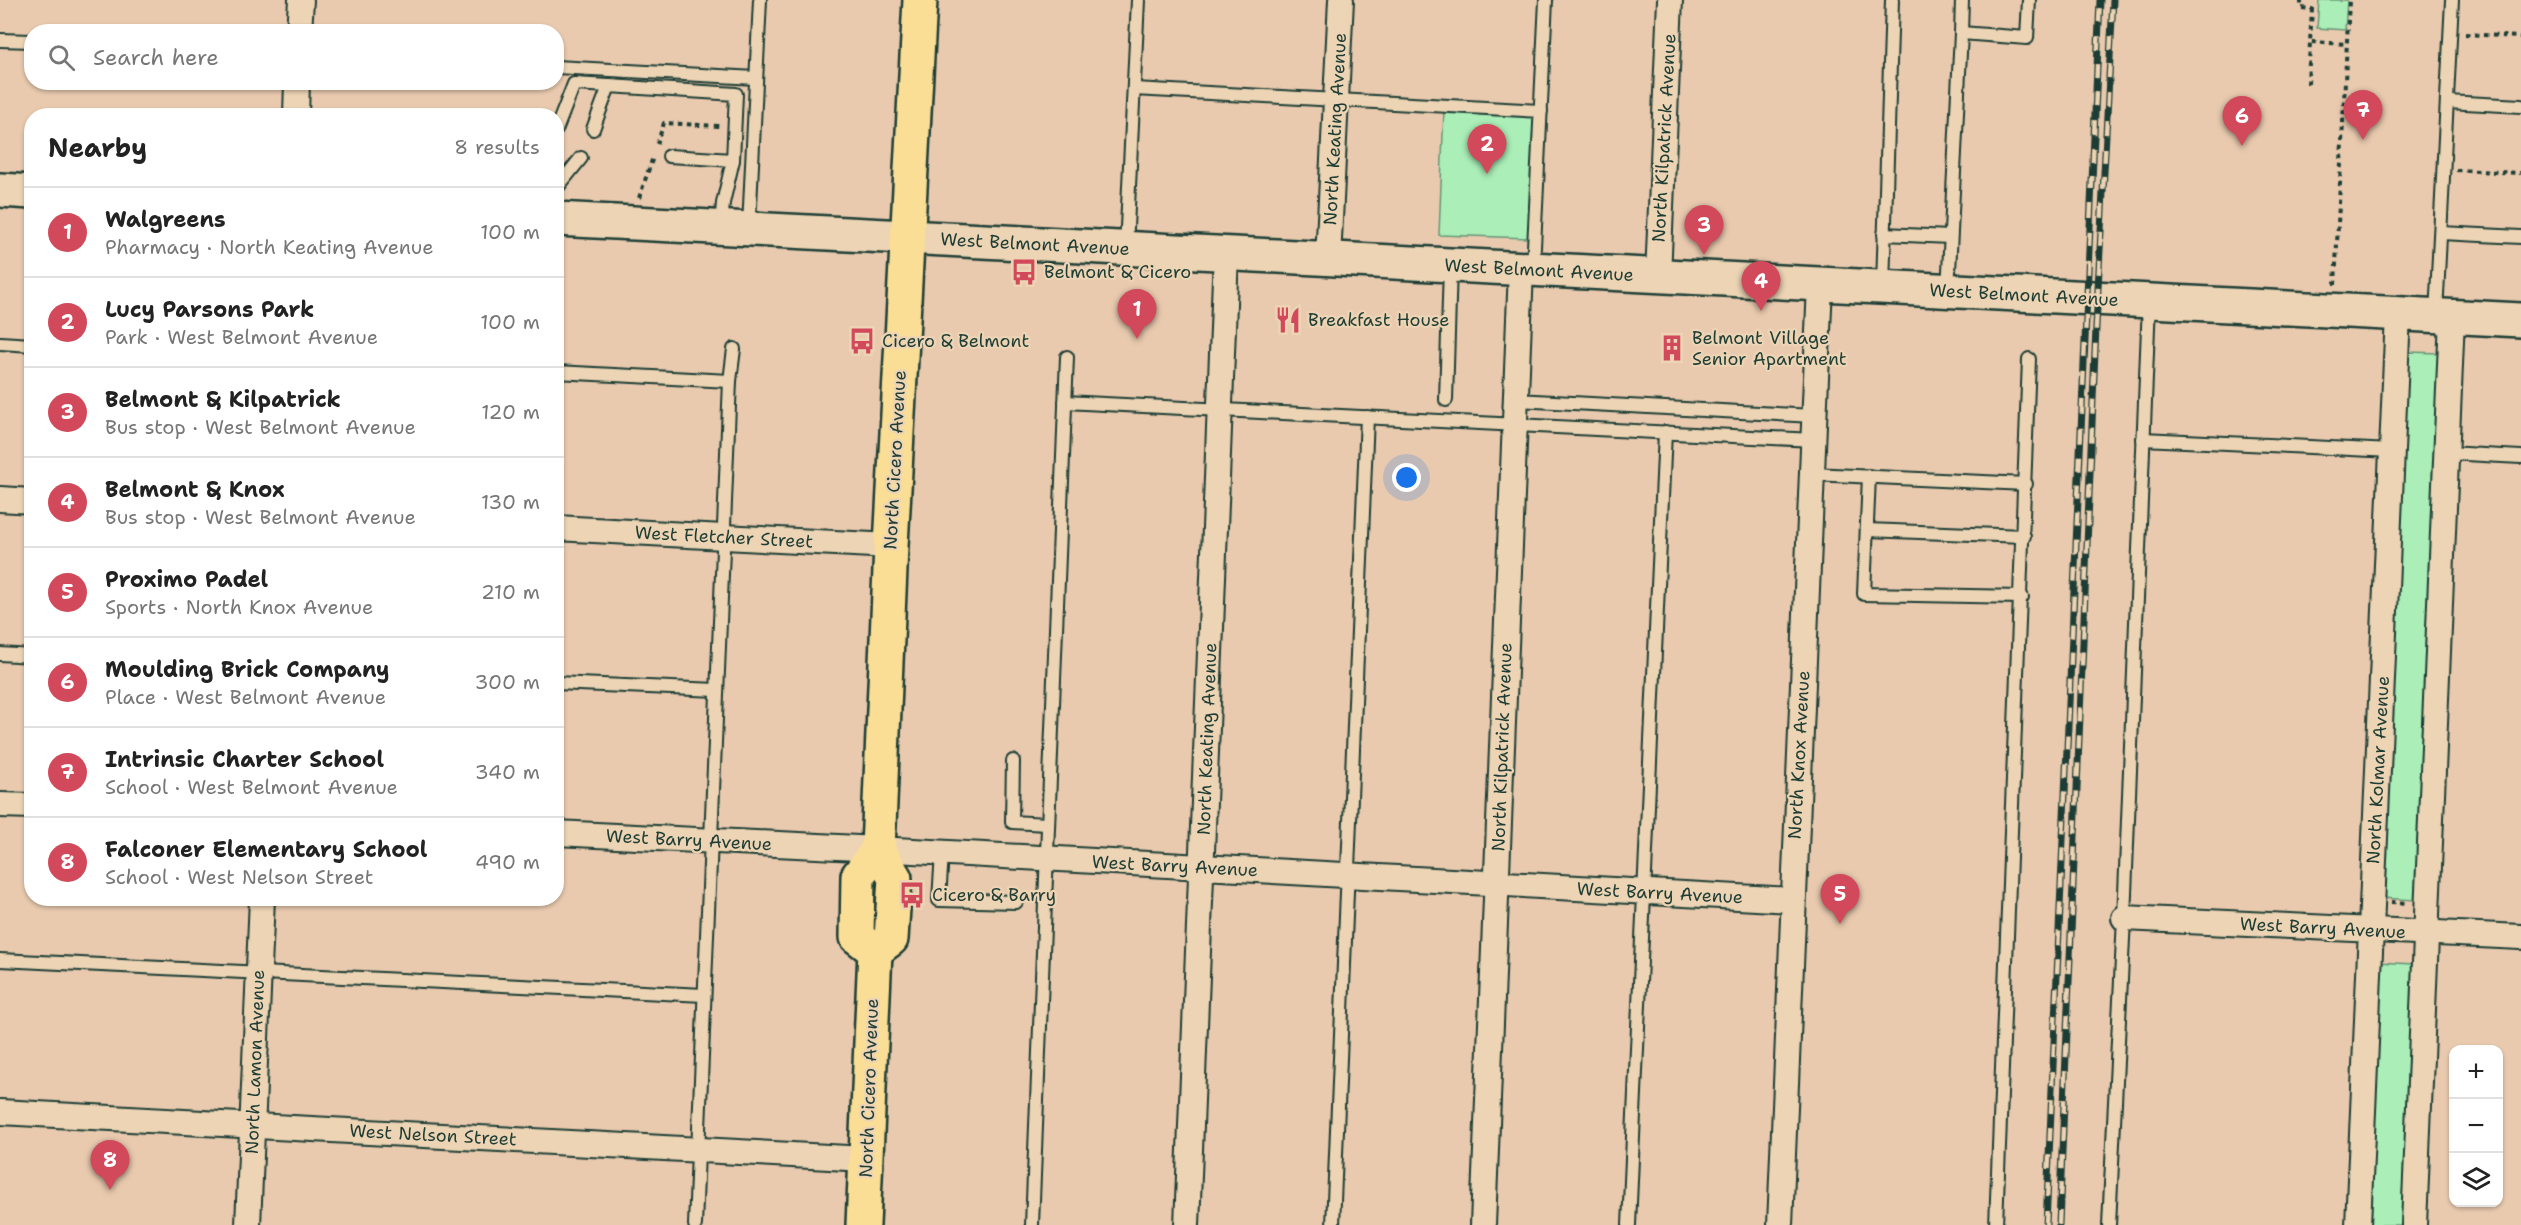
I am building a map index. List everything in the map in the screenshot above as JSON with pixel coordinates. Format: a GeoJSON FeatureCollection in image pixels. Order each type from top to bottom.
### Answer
{"type":"FeatureCollection","features":[{"type":"Feature","properties":{"kind":"main road","name":"North Cicero Avenue"},"geometry":{"type":"LineString","coordinates":[[863,1225],[875,951],[891,939],[895,878],[878,849],[906,237],[920,0]]}},
{"type":"Feature","properties":{"kind":"main road"},"geometry":{"type":"LineString","coordinates":[[0,190],[24,192]]}},
{"type":"Feature","properties":{"kind":"main road","name":"West Belmont Avenue"},"geometry":{"type":"LineString","coordinates":[[564,219],[2521,321]]}},
{"type":"Feature","properties":{"kind":"street"},"geometry":{"type":"LineString","coordinates":[[300,24],[301,0]]}},
{"type":"Feature","properties":{"kind":"street","name":"North Keating Avenue"},"geometry":{"type":"LineString","coordinates":[[1328,259],[1341,0]]}},
{"type":"Feature","properties":{"kind":"street","name":"North Kilpatrick Avenue"},"geometry":{"type":"LineString","coordinates":[[1658,276],[1670,0]]}},
{"type":"Feature","properties":{"kind":"street"},"geometry":{"type":"LineString","coordinates":[[296,108],[297,90]]}},
{"type":"Feature","properties":{"kind":"street","name":"North Keating Avenue"},"geometry":{"type":"LineString","coordinates":[[1187,1225],[1226,254]]}},
{"type":"Feature","properties":{"kind":"street","name":"North Kilpatrick Avenue"},"geometry":{"type":"LineString","coordinates":[[1483,1225],[1516,400],[1527,269]]}},
{"type":"Feature","properties":{"kind":"street","name":"North Knox Avenue"},"geometry":{"type":"LineString","coordinates":[[1780,1225],[1820,284]]}},
{"type":"Feature","properties":{"kind":"street","name":"North Kolmar Avenue"},"geometry":{"type":"LineString","coordinates":[[2358,1225],[2398,314]]}},
{"type":"Feature","properties":{"kind":"street"},"geometry":{"type":"LineString","coordinates":[[2414,1225],[2446,453],[2444,316]]}},
{"type":"Feature","properties":{"kind":"street"},"geometry":{"type":"LineString","coordinates":[[0,499],[24,500]]}},
{"type":"Feature","properties":{"kind":"street","name":"West Fletcher Street"},"geometry":{"type":"LineString","coordinates":[[564,528],[891,546]]}},
{"type":"Feature","properties":{"kind":"street"},"geometry":{"type":"LineString","coordinates":[[0,805],[24,806]]}},
{"type":"Feature","properties":{"kind":"street","name":"West Barry Avenue"},"geometry":{"type":"LineString","coordinates":[[564,833],[1793,900]]}},
{"type":"Feature","properties":{"kind":"street","name":"North Lamon Avenue"},"geometry":{"type":"LineString","coordinates":[[248,1225],[262,906]]}},
{"type":"Feature","properties":{"kind":"street","name":"West Barry Avenue"},"geometry":{"type":"LineString","coordinates":[[2124,918],[2521,937]]}},
{"type":"Feature","properties":{"kind":"street","name":"West Nelson Street"},"geometry":{"type":"LineString","coordinates":[[0,1112],[866,1159]]}},
{"type":"Feature","properties":{"kind":"lane"},"geometry":{"type":"LineString","coordinates":[[735,228],[756,78],[760,0]]}},
{"type":"Feature","properties":{"kind":"lane"},"geometry":{"type":"LineString","coordinates":[[1126,249],[1138,0]]}},
{"type":"Feature","properties":{"kind":"lane"},"geometry":{"type":"LineString","coordinates":[[1527,269],[1541,111],[1546,0]]}},
{"type":"Feature","properties":{"kind":"lane"},"geometry":{"type":"LineString","coordinates":[[1882,288],[1892,0]]}},
{"type":"Feature","properties":{"kind":"lane"},"geometry":{"type":"LineString","coordinates":[[1948,291],[1962,0]]}},
{"type":"Feature","properties":{"kind":"lane"},"geometry":{"type":"LineString","coordinates":[[1961,33],[2027,38],[2029,0]]}},
{"type":"Feature","properties":{"kind":"lane"},"geometry":{"type":"LineString","coordinates":[[2444,316],[2440,233],[2452,0]]}},
{"type":"Feature","properties":{"kind":"lane"},"geometry":{"type":"LineString","coordinates":[[0,40],[24,41]]}},
{"type":"Feature","properties":{"kind":"lane"},"geometry":{"type":"LineString","coordinates":[[564,68],[756,78]]}},
{"type":"Feature","properties":{"kind":"lane"},"geometry":{"type":"LineString","coordinates":[[564,110],[574,84],[736,94],[733,160],[723,202],[735,228]]}},
{"type":"Feature","properties":{"kind":"lane"},"geometry":{"type":"LineString","coordinates":[[593,129],[609,86]]}},
{"type":"Feature","properties":{"kind":"lane"},"geometry":{"type":"LineString","coordinates":[[1134,89],[1541,111]]}},
{"type":"Feature","properties":{"kind":"lane"},"geometry":{"type":"LineString","coordinates":[[2447,102],[2521,106]]}},
{"type":"Feature","properties":{"kind":"lane"},"geometry":{"type":"LineString","coordinates":[[669,156],[733,160]]}},
{"type":"Feature","properties":{"kind":"lane"},"geometry":{"type":"LineString","coordinates":[[564,179],[581,158]]}},
{"type":"Feature","properties":{"kind":"lane"},"geometry":{"type":"LineString","coordinates":[[2440,233],[2521,237]]}},
{"type":"Feature","properties":{"kind":"lane"},"geometry":{"type":"LineString","coordinates":[[1884,234],[1950,237]]}},
{"type":"Feature","properties":{"kind":"lane"},"geometry":{"type":"LineString","coordinates":[[1446,400],[1450,265]]}},
{"type":"Feature","properties":{"kind":"lane"},"geometry":{"type":"LineString","coordinates":[[2109,1225],[2149,301]]}},
{"type":"Feature","properties":{"kind":"lane"},"geometry":{"type":"LineString","coordinates":[[0,343],[24,344]]}},
{"type":"Feature","properties":{"kind":"lane"},"geometry":{"type":"LineString","coordinates":[[695,1225],[730,381],[734,349]]}},
{"type":"Feature","properties":{"kind":"lane"},"geometry":{"type":"LineString","coordinates":[[1032,1225],[1067,357]]}},
{"type":"Feature","properties":{"kind":"lane"},"geometry":{"type":"LineString","coordinates":[[1996,1225],[2022,597],[2029,359]]}},
{"type":"Feature","properties":{"kind":"lane"},"geometry":{"type":"LineString","coordinates":[[564,372],[730,381]]}},
{"type":"Feature","properties":{"kind":"lane"},"geometry":{"type":"LineString","coordinates":[[1516,400],[1814,416]]}},
{"type":"Feature","properties":{"kind":"lane"},"geometry":{"type":"LineString","coordinates":[[1065,402],[1813,440]]}},
{"type":"Feature","properties":{"kind":"lane"},"geometry":{"type":"LineString","coordinates":[[1334,1225],[1367,417]]}},
{"type":"Feature","properties":{"kind":"lane"},"geometry":{"type":"LineString","coordinates":[[1629,1225],[1665,432]]}},
{"type":"Feature","properties":{"kind":"lane"},"geometry":{"type":"LineString","coordinates":[[2144,439],[2392,451]]}},
{"type":"Feature","properties":{"kind":"lane"},"geometry":{"type":"LineString","coordinates":[[2446,453],[2521,457]]}},
{"type":"Feature","properties":{"kind":"lane"},"geometry":{"type":"LineString","coordinates":[[1812,474],[2026,484]]}},
{"type":"Feature","properties":{"kind":"lane"},"geometry":{"type":"LineString","coordinates":[[1869,476],[1864,594],[2022,597]]}},
{"type":"Feature","properties":{"kind":"lane"},"geometry":{"type":"LineString","coordinates":[[1867,530],[2024,536]]}},
{"type":"Feature","properties":{"kind":"lane"},"geometry":{"type":"LineString","coordinates":[[0,654],[24,656]]}},
{"type":"Feature","properties":{"kind":"lane"},"geometry":{"type":"LineString","coordinates":[[564,682],[717,690]]}},
{"type":"Feature","properties":{"kind":"lane"},"geometry":{"type":"LineString","coordinates":[[1013,761],[1012,822],[1047,824]]}},
{"type":"Feature","properties":{"kind":"lane"},"geometry":{"type":"LineString","coordinates":[[942,853],[939,900],[1016,902]]}},
{"type":"Feature","properties":{"kind":"lane"},"geometry":{"type":"LineString","coordinates":[[0,960],[704,995]]}},
{"type":"Feature","properties":{"kind":"path"},"geometry":{"type":"LineString","coordinates":[[2301,0],[2301,8],[2312,9],[2308,84]]}},
{"type":"Feature","properties":{"kind":"path"},"geometry":{"type":"LineString","coordinates":[[2335,286],[2349,0]]}},
{"type":"Feature","properties":{"kind":"path"},"geometry":{"type":"LineString","coordinates":[[2450,33],[2521,37]]}},
{"type":"Feature","properties":{"kind":"path"},"geometry":{"type":"LineString","coordinates":[[2310,42],[2347,44]]}},
{"type":"Feature","properties":{"kind":"path"},"geometry":{"type":"LineString","coordinates":[[2444,169],[2521,173]]}},
{"type":"Feature","properties":{"kind":"path"},"geometry":{"type":"LineString","coordinates":[[2382,902],[2417,904]]}},
{"type":"Feature","properties":{"kind":"green space"},"geometry":{"type":"Polygon","coordinates":[[[2319,0],[2347,0],[2345,30],[2317,28],[2319,0]]]}},
{"type":"Feature","properties":{"kind":"green space"},"geometry":{"type":"Polygon","coordinates":[[[1444,109],[1534,113],[1529,238],[1439,235],[1444,109]]]}},
{"type":"Feature","properties":{"kind":"green space"},"geometry":{"type":"Polygon","coordinates":[[[2406,352],[2441,353],[2416,900],[2381,898],[2406,352]]]}},
{"type":"Feature","properties":{"kind":"green space"},"geometry":{"type":"Polygon","coordinates":[[[2378,962],[2413,964],[2401,1225],[2366,1225],[2378,962]]]}},
{"type":"Feature","properties":{"kind":"railway"},"geometry":{"type":"LineString","coordinates":[[2046,1225],[2100,0]]}},
{"type":"Feature","properties":{"kind":"railway"},"geometry":{"type":"LineString","coordinates":[[2059,1225],[2096,327],[2113,0]]}},
{"type":"Feature","properties":{"kind":"place","name":"Intrinsic Charter School"},"geometry":{"type":"Point","coordinates":[2363,140]}},
{"type":"Feature","properties":{"kind":"place","name":"Moulding Brick Company"},"geometry":{"type":"Point","coordinates":[2242,146]}},
{"type":"Feature","properties":{"kind":"place","name":"Lucy Parsons Park"},"geometry":{"type":"Point","coordinates":[1487,174]}},
{"type":"Feature","properties":{"kind":"place","name":"Belmont & Kilpatrick"},"geometry":{"type":"Point","coordinates":[1704,255]}},
{"type":"Feature","properties":{"kind":"place","name":"Belmont & Cicero"},"geometry":{"type":"Point","coordinates":[1024,272]}},
{"type":"Feature","properties":{"kind":"place","name":"Belmont & Knox"},"geometry":{"type":"Point","coordinates":[1761,311]}},
{"type":"Feature","properties":{"kind":"place","name":"Breakfast House"},"geometry":{"type":"Point","coordinates":[1288,320]}},
{"type":"Feature","properties":{"kind":"place","name":"Walgreens"},"geometry":{"type":"Point","coordinates":[1137,339]}},
{"type":"Feature","properties":{"kind":"place","name":"Cicero & Belmont"},"geometry":{"type":"Point","coordinates":[862,341]}},
{"type":"Feature","properties":{"kind":"place","name":"Belmont Village Senior Apartment"},"geometry":{"type":"Point","coordinates":[1672,348]}},
{"type":"Feature","properties":{"kind":"place","name":"Cicero & Barry"},"geometry":{"type":"Point","coordinates":[912,895]}},
{"type":"Feature","properties":{"kind":"place","name":"Proximo Padel"},"geometry":{"type":"Point","coordinates":[1840,924]}},
{"type":"Feature","properties":{"kind":"place","name":"Falconer Elementary School"},"geometry":{"type":"Point","coordinates":[110,1190]}}]}
